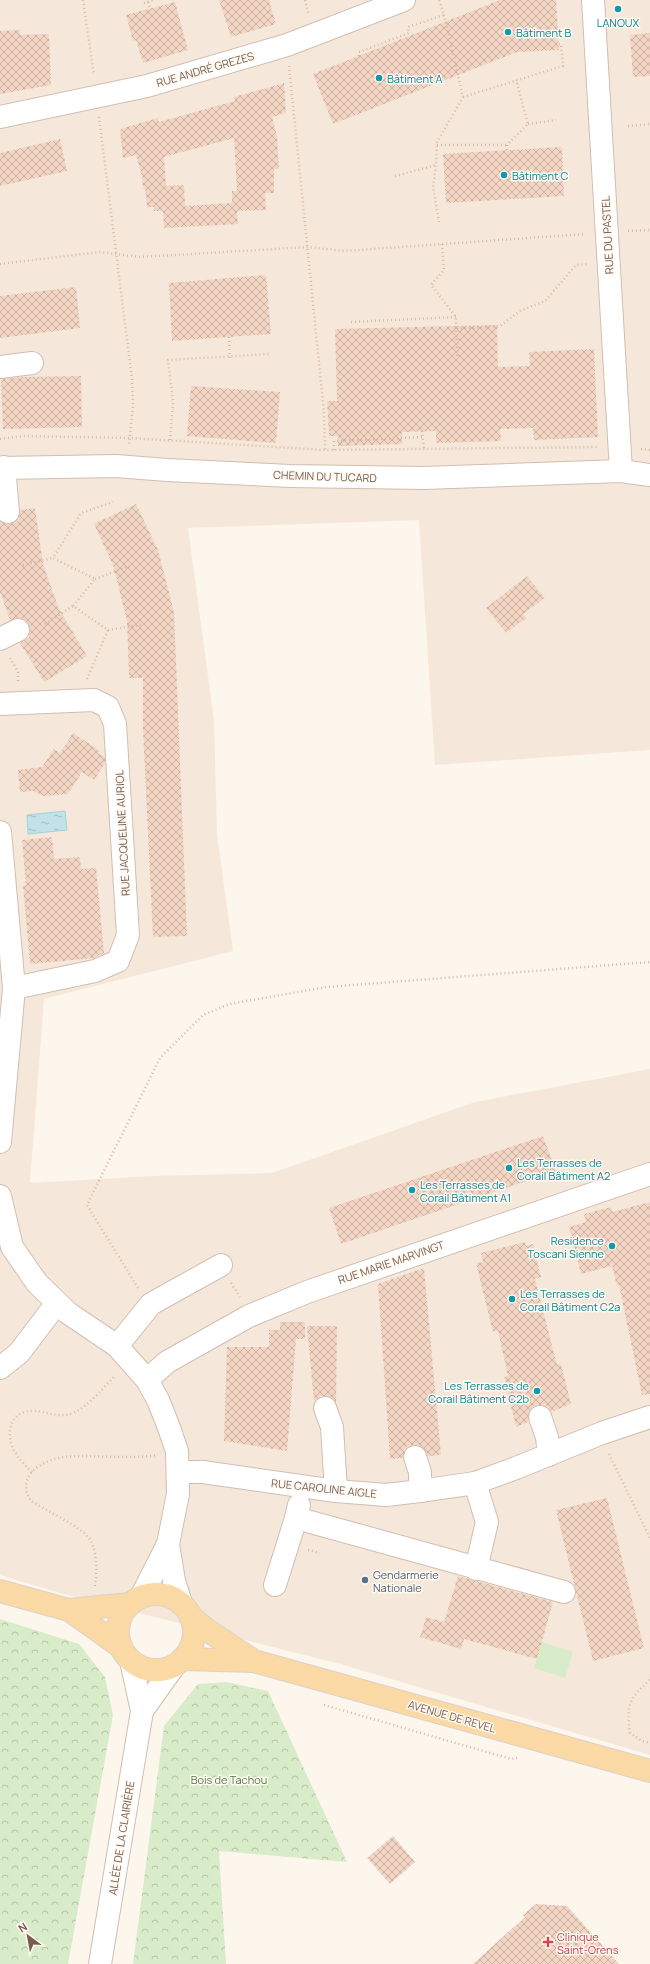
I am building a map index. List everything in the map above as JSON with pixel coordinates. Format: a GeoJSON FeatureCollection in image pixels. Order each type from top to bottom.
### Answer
{"type":"FeatureCollection","features":[{"type":"Feature","properties":{"kind":"main road"},"geometry":{"type":"LineString","coordinates":[[0,1591],[69,1610],[147,1669],[165,1669],[178,1662],[192,1644],[194,1626],[186,1610],[176,1599],[162,1594],[155,1594],[136,1601],[69,1610]]}},
{"type":"Feature","properties":{"kind":"main road"},"geometry":{"type":"LineString","coordinates":[[126,1654],[118,1636],[119,1624],[123,1613],[136,1601]]}},
{"type":"Feature","properties":{"kind":"main road","name":"AVENUE DE REVEL"},"geometry":{"type":"LineString","coordinates":[[186,1610],[207,1630],[254,1661]]}},
{"type":"Feature","properties":{"kind":"main road","name":"AVENUE DE REVEL"},"geometry":{"type":"LineString","coordinates":[[178,1662],[254,1661],[650,1771]]}},
{"type":"Feature","properties":{"kind":"street","name":"RUE ANDRÉ GREZES"},"geometry":{"type":"LineString","coordinates":[[0,117],[147,86],[287,46],[404,0]]}},
{"type":"Feature","properties":{"kind":"street","name":"RUE DU PASTEL"},"geometry":{"type":"LineString","coordinates":[[593,0],[621,470]]}},
{"type":"Feature","properties":{"kind":"street"},"geometry":{"type":"LineString","coordinates":[[0,367],[32,363]]}},
{"type":"Feature","properties":{"kind":"street","name":"CHEMIN DU TUCARD"},"geometry":{"type":"LineString","coordinates":[[2,468],[116,466],[290,476],[424,478],[621,470],[650,474]]}},
{"type":"Feature","properties":{"kind":"street"},"geometry":{"type":"LineString","coordinates":[[2,468],[8,512]]}},
{"type":"Feature","properties":{"kind":"street","name":"RUE JACQUELINE AURIOL"},"geometry":{"type":"LineString","coordinates":[[9,704],[94,700],[108,707],[115,724],[128,935],[118,961],[95,971],[14,988]]}},
{"type":"Feature","properties":{"kind":"street"},"geometry":{"type":"LineString","coordinates":[[0,832],[14,988],[0,1142]]}},
{"type":"Feature","properties":{"kind":"street","name":"RUE MARIE MARVINGT"},"geometry":{"type":"LineString","coordinates":[[148,1380],[167,1362],[248,1316],[306,1292],[650,1174]]}},
{"type":"Feature","properties":{"kind":"street"},"geometry":{"type":"LineString","coordinates":[[1,1208],[12,1248],[37,1284],[57,1303],[124,1353],[148,1380],[158,1400],[178,1461],[178,1494],[168,1544],[136,1601]]}},
{"type":"Feature","properties":{"kind":"street"},"geometry":{"type":"LineString","coordinates":[[124,1353],[149,1306],[221,1265]]}},
{"type":"Feature","properties":{"kind":"street"},"geometry":{"type":"LineString","coordinates":[[0,1368],[19,1353],[57,1303]]}},
{"type":"Feature","properties":{"kind":"street"},"geometry":{"type":"LineString","coordinates":[[325,1408],[332,1426],[336,1492]]}},
{"type":"Feature","properties":{"kind":"street"},"geometry":{"type":"LineString","coordinates":[[540,1417],[547,1437],[549,1454]]}},
{"type":"Feature","properties":{"kind":"street","name":"RUE CAROLINE AIGLE"},"geometry":{"type":"LineString","coordinates":[[178,1461],[203,1472],[303,1488],[336,1492],[386,1495],[475,1483],[602,1433],[650,1417]]}},
{"type":"Feature","properties":{"kind":"street"},"geometry":{"type":"LineString","coordinates":[[415,1457],[420,1472],[420,1491]]}},
{"type":"Feature","properties":{"kind":"street"},"geometry":{"type":"LineString","coordinates":[[475,1483],[487,1522],[476,1569]]}},
{"type":"Feature","properties":{"kind":"street"},"geometry":{"type":"LineString","coordinates":[[275,1585],[296,1518],[303,1488]]}},
{"type":"Feature","properties":{"kind":"street"},"geometry":{"type":"LineString","coordinates":[[296,1518],[476,1569],[564,1592]]}},
{"type":"Feature","properties":{"kind":"street"},"geometry":{"type":"LineString","coordinates":[[168,1544],[174,1581],[186,1610]]}},
{"type":"Feature","properties":{"kind":"street","name":"ALLÉE DE LA CLAIRIÈRE"},"geometry":{"type":"LineString","coordinates":[[100,1964],[142,1711],[126,1654]]}},
{"type":"Feature","properties":{"kind":"street","name":"ALLÉE DE LA CLAIRIÈRE"},"geometry":{"type":"LineString","coordinates":[[142,1711],[178,1662]]}},
{"type":"Feature","properties":{"kind":"path"},"geometry":{"type":"LineString","coordinates":[[84,0],[132,380],[133,404],[130,438]]}},
{"type":"Feature","properties":{"kind":"path"},"geometry":{"type":"LineString","coordinates":[[144,3],[154,0]]}},
{"type":"Feature","properties":{"kind":"path"},"geometry":{"type":"LineString","coordinates":[[439,0],[444,15],[463,97]]}},
{"type":"Feature","properties":{"kind":"path"},"geometry":{"type":"LineString","coordinates":[[148,2],[150,9]]}},
{"type":"Feature","properties":{"kind":"path"},"geometry":{"type":"LineString","coordinates":[[359,56],[358,52],[409,33],[408,27],[444,15]]}},
{"type":"Feature","properties":{"kind":"path"},"geometry":{"type":"LineString","coordinates":[[439,222],[433,187],[437,142],[463,97],[562,66],[561,44],[559,44]]}},
{"type":"Feature","properties":{"kind":"path"},"geometry":{"type":"LineString","coordinates":[[287,46],[324,413],[324,450]]}},
{"type":"Feature","properties":{"kind":"path"},"geometry":{"type":"LineString","coordinates":[[516,80],[528,124]]}},
{"type":"Feature","properties":{"kind":"path"},"geometry":{"type":"LineString","coordinates":[[507,150],[507,145],[528,124],[556,120]]}},
{"type":"Feature","properties":{"kind":"path"},"geometry":{"type":"LineString","coordinates":[[628,126],[650,124]]}},
{"type":"Feature","properties":{"kind":"path"},"geometry":{"type":"LineString","coordinates":[[437,145],[507,145]]}},
{"type":"Feature","properties":{"kind":"path"},"geometry":{"type":"LineString","coordinates":[[395,176],[436,165]]}},
{"type":"Feature","properties":{"kind":"path"},"geometry":{"type":"LineString","coordinates":[[0,264],[100,252],[140,257],[308,247],[344,251],[607,233]]}},
{"type":"Feature","properties":{"kind":"path"},"geometry":{"type":"LineString","coordinates":[[442,244],[444,270],[431,285],[456,317],[457,356]]}},
{"type":"Feature","properties":{"kind":"path"},"geometry":{"type":"LineString","coordinates":[[456,329],[500,326],[520,311],[545,301],[576,265],[608,263]]}},
{"type":"Feature","properties":{"kind":"path"},"geometry":{"type":"LineString","coordinates":[[352,322],[456,317]]}},
{"type":"Feature","properties":{"kind":"path"},"geometry":{"type":"LineString","coordinates":[[229,337],[230,358]]}},
{"type":"Feature","properties":{"kind":"path"},"geometry":{"type":"LineString","coordinates":[[170,440],[173,402],[168,360],[230,358],[269,354]]}},
{"type":"Feature","properties":{"kind":"path"},"geometry":{"type":"LineString","coordinates":[[422,432],[424,449]]}},
{"type":"Feature","properties":{"kind":"path"},"geometry":{"type":"LineString","coordinates":[[0,439],[24,436],[130,438],[324,450],[619,447]]}},
{"type":"Feature","properties":{"kind":"path"},"geometry":{"type":"LineString","coordinates":[[334,450],[334,441],[422,437]]}},
{"type":"Feature","properties":{"kind":"path"},"geometry":{"type":"LineString","coordinates":[[53,558],[81,513],[113,502]]}},
{"type":"Feature","properties":{"kind":"path"},"geometry":{"type":"LineString","coordinates":[[23,565],[53,558],[95,579]]}},
{"type":"Feature","properties":{"kind":"path"},"geometry":{"type":"LineString","coordinates":[[45,624],[73,606],[95,579],[129,566]]}},
{"type":"Feature","properties":{"kind":"path"},"geometry":{"type":"LineString","coordinates":[[73,606],[108,630],[144,624]]}},
{"type":"Feature","properties":{"kind":"path"},"geometry":{"type":"LineString","coordinates":[[78,700],[108,630]]}},
{"type":"Feature","properties":{"kind":"path"},"geometry":{"type":"LineString","coordinates":[[9,641],[18,672],[9,704]]}},
{"type":"Feature","properties":{"kind":"path"},"geometry":{"type":"LineString","coordinates":[[149,1306],[87,1206],[160,1058],[203,1015],[229,1004],[327,987],[650,962]]}},
{"type":"Feature","properties":{"kind":"path"},"geometry":{"type":"LineString","coordinates":[[221,1265],[248,1316]]}},
{"type":"Feature","properties":{"kind":"path"},"geometry":{"type":"LineString","coordinates":[[32,1472],[15,1453],[11,1443],[9,1430],[12,1420],[21,1413],[32,1411],[48,1414],[72,1413],[94,1397],[124,1353]]}},
{"type":"Feature","properties":{"kind":"path"},"geometry":{"type":"LineString","coordinates":[[609,1454],[650,1538]]}},
{"type":"Feature","properties":{"kind":"path"},"geometry":{"type":"LineString","coordinates":[[95,1593],[97,1573],[92,1541],[82,1531],[31,1501],[26,1493],[28,1476],[49,1461],[63,1457],[148,1456],[178,1461]]}},
{"type":"Feature","properties":{"kind":"path"},"geometry":{"type":"LineString","coordinates":[[650,1680],[638,1690],[629,1703],[628,1718],[630,1733],[642,1741],[650,1743]]}},
{"type":"Feature","properties":{"kind":"path"},"geometry":{"type":"LineString","coordinates":[[322,1704],[511,1759]]}},
{"type":"Feature","properties":{"kind":"shaded area"},"geometry":{"type":"Polygon","coordinates":[[[0,0],[650,0],[650,750],[435,765],[419,520],[188,528],[214,720],[217,834],[233,951],[44,999],[30,1183],[152,1176],[272,1173],[475,1102],[650,1069],[650,1755],[340,1664],[60,1593],[0,1575],[0,0]]]}},
{"type":"Feature","properties":{"kind":"green space"},"geometry":{"type":"Polygon","coordinates":[[[0,1619],[79,1644],[105,1677],[113,1715],[68,1964],[0,1964],[0,1619]]]}},
{"type":"Feature","properties":{"kind":"green space"},"geometry":{"type":"Polygon","coordinates":[[[542,1642],[573,1652],[565,1678],[534,1668],[542,1642]]]}},
{"type":"Feature","properties":{"kind":"green space","name":"Bois de Tachou"},"geometry":{"type":"Polygon","coordinates":[[[226,1682],[268,1691],[347,1862],[219,1851],[226,1964],[133,1964],[164,1726],[198,1684],[226,1682]]]}},
{"type":"Feature","properties":{"kind":"water"},"geometry":{"type":"Polygon","coordinates":[[[65,811],[67,830],[28,834],[27,815],[65,811]]]}},
{"type":"Feature","properties":{"kind":"building"},"geometry":{"type":"Polygon","coordinates":[[[219,0],[269,0],[276,24],[231,37],[219,0]]]}},
{"type":"Feature","properties":{"kind":"building"},"geometry":{"type":"Polygon","coordinates":[[[500,0],[556,0],[559,50],[517,52],[333,124],[313,74],[500,0]]]}},
{"type":"Feature","properties":{"kind":"building"},"geometry":{"type":"Polygon","coordinates":[[[175,2],[188,50],[143,63],[136,40],[133,41],[126,15],[175,2]]]}},
{"type":"Feature","properties":{"kind":"building"},"geometry":{"type":"Polygon","coordinates":[[[20,30],[20,35],[49,34],[51,85],[0,94],[0,31],[20,30]]]}},
{"type":"Feature","properties":{"kind":"building"},"geometry":{"type":"Polygon","coordinates":[[[650,33],[650,76],[633,77],[630,35],[650,33]]]}},
{"type":"Feature","properties":{"kind":"building"},"geometry":{"type":"Polygon","coordinates":[[[284,83],[286,113],[272,117],[277,136],[279,169],[274,169],[274,193],[265,193],[266,210],[237,211],[238,224],[164,228],[163,211],[154,211],[154,207],[147,207],[145,188],[143,189],[142,177],[136,155],[123,158],[120,129],[158,118],[159,122],[235,101],[234,97],[284,83]],[[234,138],[164,157],[166,186],[184,185],[185,206],[232,203],[232,191],[237,191],[234,138]]]}},
{"type":"Feature","properties":{"kind":"building"},"geometry":{"type":"Polygon","coordinates":[[[60,139],[67,171],[0,186],[0,153],[60,139]]]}},
{"type":"Feature","properties":{"kind":"building","name":"Bâtiment C"},"geometry":{"type":"Polygon","coordinates":[[[562,147],[564,196],[446,203],[443,154],[562,147]]]}},
{"type":"Feature","properties":{"kind":"building"},"geometry":{"type":"Polygon","coordinates":[[[266,275],[271,334],[172,341],[169,283],[266,275]]]}},
{"type":"Feature","properties":{"kind":"building"},"geometry":{"type":"Polygon","coordinates":[[[76,287],[80,328],[0,338],[0,296],[76,287]]]}},
{"type":"Feature","properties":{"kind":"building"},"geometry":{"type":"Polygon","coordinates":[[[497,325],[498,367],[530,366],[529,352],[594,349],[598,437],[534,440],[533,428],[500,429],[501,441],[436,443],[436,431],[402,432],[402,444],[338,446],[338,436],[329,436],[327,401],[337,401],[335,329],[497,325]]]}},
{"type":"Feature","properties":{"kind":"building"},"geometry":{"type":"Polygon","coordinates":[[[81,376],[82,427],[3,429],[1,379],[81,376]]]}},
{"type":"Feature","properties":{"kind":"building"},"geometry":{"type":"Polygon","coordinates":[[[191,386],[280,392],[276,443],[187,436],[191,386]]]}},
{"type":"Feature","properties":{"kind":"building"},"geometry":{"type":"Polygon","coordinates":[[[136,504],[158,550],[174,612],[187,936],[153,937],[143,730],[143,678],[129,678],[127,621],[113,565],[94,524],[136,504]]]}},
{"type":"Feature","properties":{"kind":"building"},"geometry":{"type":"Polygon","coordinates":[[[35,508],[43,564],[59,609],[87,656],[44,682],[20,643],[29,637],[29,625],[25,620],[19,618],[10,620],[0,592],[0,521],[9,524],[15,522],[19,518],[20,510],[35,508]]]}},
{"type":"Feature","properties":{"kind":"building"},"geometry":{"type":"Polygon","coordinates":[[[527,576],[545,598],[523,614],[526,618],[506,633],[486,608],[527,576]]]}},
{"type":"Feature","properties":{"kind":"building"},"geometry":{"type":"Polygon","coordinates":[[[73,733],[100,751],[98,753],[105,757],[105,763],[94,780],[82,772],[68,794],[43,796],[33,791],[20,792],[18,770],[42,767],[54,749],[60,753],[73,733]]]}},
{"type":"Feature","properties":{"kind":"building"},"geometry":{"type":"Polygon","coordinates":[[[52,837],[54,859],[80,857],[81,869],[96,868],[104,953],[94,958],[30,964],[23,885],[26,885],[22,840],[52,837]]]}},
{"type":"Feature","properties":{"kind":"building"},"geometry":{"type":"Polygon","coordinates":[[[543,1136],[556,1171],[341,1244],[329,1208],[543,1136]]]}},
{"type":"Feature","properties":{"kind":"building","name":"Residence Toscani Sienne"},"geometry":{"type":"Polygon","coordinates":[[[650,1202],[650,1394],[642,1395],[619,1285],[617,1286],[612,1266],[581,1274],[569,1227],[586,1222],[584,1214],[611,1207],[612,1212],[650,1202]]]}},
{"type":"Feature","properties":{"kind":"building"},"geometry":{"type":"Polygon","coordinates":[[[525,1242],[526,1246],[533,1244],[541,1277],[535,1279],[557,1365],[561,1364],[571,1404],[551,1412],[548,1407],[536,1405],[530,1409],[528,1414],[528,1422],[516,1427],[504,1377],[508,1376],[498,1331],[493,1332],[476,1263],[483,1262],[481,1253],[525,1242]]]}},
{"type":"Feature","properties":{"kind":"building"},"geometry":{"type":"Polygon","coordinates":[[[424,1268],[441,1455],[428,1456],[423,1447],[411,1445],[405,1449],[403,1458],[390,1459],[378,1284],[424,1268]]]}},
{"type":"Feature","properties":{"kind":"building"},"geometry":{"type":"Polygon","coordinates":[[[280,1322],[305,1322],[305,1339],[296,1339],[287,1451],[224,1441],[227,1347],[269,1347],[269,1330],[280,1330],[280,1322]]]}},
{"type":"Feature","properties":{"kind":"building"},"geometry":{"type":"Polygon","coordinates":[[[307,1326],[337,1326],[336,1403],[333,1398],[327,1396],[320,1396],[314,1402],[307,1326]]]}},
{"type":"Feature","properties":{"kind":"building"},"geometry":{"type":"Polygon","coordinates":[[[607,1498],[644,1648],[593,1661],[556,1510],[607,1498]]]}},
{"type":"Feature","properties":{"kind":"building"},"geometry":{"type":"Polygon","coordinates":[[[458,1576],[553,1602],[537,1659],[464,1639],[461,1649],[420,1637],[426,1617],[444,1622],[458,1576]]]}},
{"type":"Feature","properties":{"kind":"building"},"geometry":{"type":"Polygon","coordinates":[[[393,1836],[415,1862],[390,1884],[367,1858],[393,1836]]]}},
{"type":"Feature","properties":{"kind":"building","name":"Clinique Saint-Orens"},"geometry":{"type":"Polygon","coordinates":[[[536,1904],[567,1906],[619,1964],[473,1964],[525,1917],[523,1915],[536,1904]]]}},
{"type":"Feature","properties":{"kind":"place","name":"LANOUX"},"geometry":{"type":"Point","coordinates":[618,9]}},
{"type":"Feature","properties":{"kind":"place","name":"Bâtiment B"},"geometry":{"type":"Point","coordinates":[508,32]}},
{"type":"Feature","properties":{"kind":"place","name":"Bâtiment A"},"geometry":{"type":"Point","coordinates":[379,78]}},
{"type":"Feature","properties":{"kind":"place","name":"Bâtiment C"},"geometry":{"type":"Point","coordinates":[504,175]}},
{"type":"Feature","properties":{"kind":"place","name":"Les Terrasses de Corail Bâtiment A2"},"geometry":{"type":"Point","coordinates":[509,1168]}},
{"type":"Feature","properties":{"kind":"place","name":"Les Terrasses de Corail Bâtiment A1"},"geometry":{"type":"Point","coordinates":[412,1190]}},
{"type":"Feature","properties":{"kind":"place","name":"Residence Toscani Sienne"},"geometry":{"type":"Point","coordinates":[612,1246]}},
{"type":"Feature","properties":{"kind":"place","name":"Les Terrasses de Corail Bâtiment C2a"},"geometry":{"type":"Point","coordinates":[512,1299]}},
{"type":"Feature","properties":{"kind":"place","name":"Les Terrasses de Corail Bâtiment C2b"},"geometry":{"type":"Point","coordinates":[537,1391]}},
{"type":"Feature","properties":{"kind":"place","name":"Gendarmerie Nationale"},"geometry":{"type":"Point","coordinates":[365,1580]}},
{"type":"Feature","properties":{"kind":"place","name":"Clinique Saint-Orens"},"geometry":{"type":"Point","coordinates":[548,1942]}}]}
